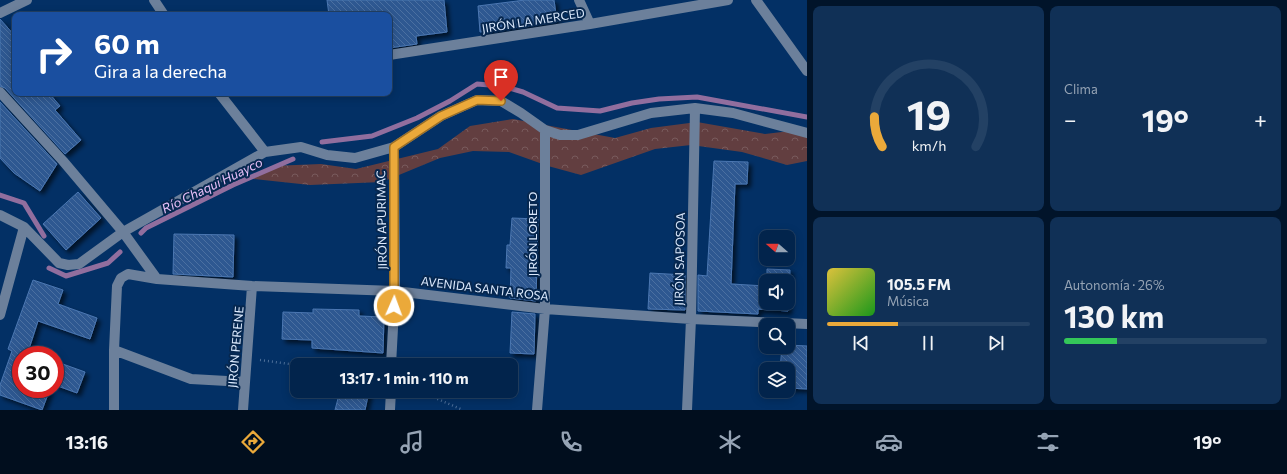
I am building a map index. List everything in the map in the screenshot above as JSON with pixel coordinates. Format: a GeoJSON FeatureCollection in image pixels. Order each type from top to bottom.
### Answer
{"type":"FeatureCollection","features":[{"type":"Feature","properties":{"kind":"street"},"geometry":{"type":"LineString","coordinates":[[0,13],[27,0]]}},
{"type":"Feature","properties":{"kind":"street"},"geometry":{"type":"LineString","coordinates":[[154,0],[162,12]]}},
{"type":"Feature","properties":{"kind":"street"},"geometry":{"type":"LineString","coordinates":[[579,0],[590,24]]}},
{"type":"Feature","properties":{"kind":"street","name":"JIRÓN LA MERCED"},"geometry":{"type":"LineString","coordinates":[[392,55],[590,24],[728,0]]}},
{"type":"Feature","properties":{"kind":"street"},"geometry":{"type":"LineString","coordinates":[[756,0],[807,71]]}},
{"type":"Feature","properties":{"kind":"street"},"geometry":{"type":"LineString","coordinates":[[0,92],[63,162],[122,232],[157,279]]}},
{"type":"Feature","properties":{"kind":"street"},"geometry":{"type":"LineString","coordinates":[[221,96],[265,152]]}},
{"type":"Feature","properties":{"kind":"street"},"geometry":{"type":"LineString","coordinates":[[0,215],[24,227],[59,263],[68,265],[80,264],[122,232],[265,152],[301,147],[327,155],[355,158],[394,147],[441,116],[477,100],[501,101],[545,130],[560,135],[578,136],[651,113],[695,108],[733,113],[807,133]]}},
{"type":"Feature","properties":{"kind":"street","name":"JIRÓN SAPOSOA"},"geometry":{"type":"LineString","coordinates":[[687,410],[691,319],[695,108]]}},
{"type":"Feature","properties":{"kind":"street","name":"JIRÓN LORETO"},"geometry":{"type":"LineString","coordinates":[[537,410],[545,309],[545,130]]}},
{"type":"Feature","properties":{"kind":"street","name":"JIRÓN APURIMAC"},"geometry":{"type":"LineString","coordinates":[[391,358],[395,291],[394,147]]}},
{"type":"Feature","properties":{"kind":"street"},"geometry":{"type":"LineString","coordinates":[[0,315],[24,227]]}},
{"type":"Feature","properties":{"kind":"street","name":"AVENIDA SANTA ROSA"},"geometry":{"type":"LineString","coordinates":[[114,350],[117,286],[121,278],[128,274],[157,279],[252,286],[395,291],[545,309],[691,319],[807,324]]}},
{"type":"Feature","properties":{"kind":"street","name":"JIRÓN PERENE"},"geometry":{"type":"LineString","coordinates":[[243,410],[244,382],[248,358],[252,286]]}},
{"type":"Feature","properties":{"kind":"street"},"geometry":{"type":"LineString","coordinates":[[114,410],[114,350],[191,379],[244,382]]}},
{"type":"Feature","properties":{"kind":"street"},"geometry":{"type":"LineString","coordinates":[[390,410],[391,398]]}},
{"type":"Feature","properties":{"kind":"path"},"geometry":{"type":"LineString","coordinates":[[248,358],[290,364]]}},
{"type":"Feature","properties":{"kind":"path"},"geometry":{"type":"LineString","coordinates":[[435,398],[463,410]]}},
{"type":"Feature","properties":{"kind":"green space"},"geometry":{"type":"Polygon","coordinates":[[[513,119],[615,138],[651,128],[697,122],[765,134],[807,129],[807,161],[787,165],[742,152],[691,145],[655,149],[581,175],[548,166],[509,152],[473,151],[440,158],[382,182],[310,185],[253,179],[271,166],[321,164],[356,169],[438,149],[470,126],[513,119]]]}},
{"type":"Feature","properties":{"kind":"building"},"geometry":{"type":"Polygon","coordinates":[[[327,0],[444,0],[447,32],[416,36],[417,44],[392,48],[392,12],[329,12],[327,0]]]}},
{"type":"Feature","properties":{"kind":"building"},"geometry":{"type":"Polygon","coordinates":[[[525,0],[554,0],[557,22],[480,32],[478,6],[525,0]]]}},
{"type":"Feature","properties":{"kind":"building"},"geometry":{"type":"Polygon","coordinates":[[[0,19],[12,33],[12,96],[5,88],[0,86],[0,19]]]}},
{"type":"Feature","properties":{"kind":"building"},"geometry":{"type":"Polygon","coordinates":[[[12,96],[52,96],[60,106],[55,110],[81,140],[65,154],[12,96]]]}},
{"type":"Feature","properties":{"kind":"building"},"geometry":{"type":"Polygon","coordinates":[[[0,102],[57,164],[40,191],[14,173],[0,158],[0,102]]]}},
{"type":"Feature","properties":{"kind":"building"},"geometry":{"type":"Polygon","coordinates":[[[714,161],[748,162],[747,184],[735,184],[731,284],[759,286],[758,314],[698,311],[698,275],[707,276],[714,161]]]}},
{"type":"Feature","properties":{"kind":"building"},"geometry":{"type":"Polygon","coordinates":[[[78,192],[101,218],[66,250],[43,224],[78,192]]]}},
{"type":"Feature","properties":{"kind":"building"},"geometry":{"type":"Polygon","coordinates":[[[512,218],[538,219],[536,301],[510,298],[511,268],[506,268],[507,245],[510,245],[512,218]]]}},
{"type":"Feature","properties":{"kind":"building"},"geometry":{"type":"Polygon","coordinates":[[[174,234],[234,235],[233,277],[173,274],[174,234]]]}},
{"type":"Feature","properties":{"kind":"building"},"geometry":{"type":"Polygon","coordinates":[[[767,269],[790,270],[790,274],[767,274],[767,269]]]}},
{"type":"Feature","properties":{"kind":"building"},"geometry":{"type":"Polygon","coordinates":[[[650,273],[685,275],[685,310],[648,309],[650,273]]]}},
{"type":"Feature","properties":{"kind":"building"},"geometry":{"type":"Polygon","coordinates":[[[33,280],[63,290],[58,304],[97,318],[90,339],[38,321],[30,346],[12,346],[12,351],[8,349],[33,280]]]}},
{"type":"Feature","properties":{"kind":"building"},"geometry":{"type":"Polygon","coordinates":[[[313,309],[359,310],[359,316],[384,317],[383,353],[312,348],[312,340],[282,339],[283,312],[313,313],[313,309]]]}},
{"type":"Feature","properties":{"kind":"building"},"geometry":{"type":"Polygon","coordinates":[[[512,312],[535,314],[534,354],[510,353],[512,312]]]}},
{"type":"Feature","properties":{"kind":"building"},"geometry":{"type":"Polygon","coordinates":[[[795,345],[807,346],[807,389],[795,388],[795,362],[781,362],[781,354],[795,354],[795,345]]]}},
{"type":"Feature","properties":{"kind":"building"},"geometry":{"type":"Polygon","coordinates":[[[12,351],[12,398],[47,398],[42,410],[0,395],[0,385],[12,351]]]}},
{"type":"Feature","properties":{"kind":"building"},"geometry":{"type":"Polygon","coordinates":[[[64,364],[85,372],[77,393],[64,388],[64,364]]]}},
{"type":"Feature","properties":{"kind":"building"},"geometry":{"type":"Polygon","coordinates":[[[338,398],[368,398],[365,410],[335,410],[338,398]]]}},
{"type":"Feature","properties":{"kind":"waterway","name":"Río Chaqui Huayco"},"geometry":{"type":"LineString","coordinates":[[322,142],[372,136],[417,118],[450,101],[477,84],[502,86],[523,92],[557,108],[600,111],[632,103],[659,99],[697,97],[807,117]]}},
{"type":"Feature","properties":{"kind":"waterway","name":"Río Chaqui Huayco"},"geometry":{"type":"LineString","coordinates":[[141,233],[146,228],[233,185],[293,159]]}},
{"type":"Feature","properties":{"kind":"waterway","name":"Río Chaqui Huayco"},"geometry":{"type":"LineString","coordinates":[[0,195],[24,203],[44,236]]}},
{"type":"Feature","properties":{"kind":"waterway","name":"Río Chaqui Huayco"},"geometry":{"type":"LineString","coordinates":[[49,268],[66,276],[108,263],[120,252]]}},
{"type":"Feature","properties":{"kind":"route"},"geometry":{"type":"LineString","coordinates":[[394,306],[394,147],[416,131],[441,116],[477,100],[501,101]]}}]}
